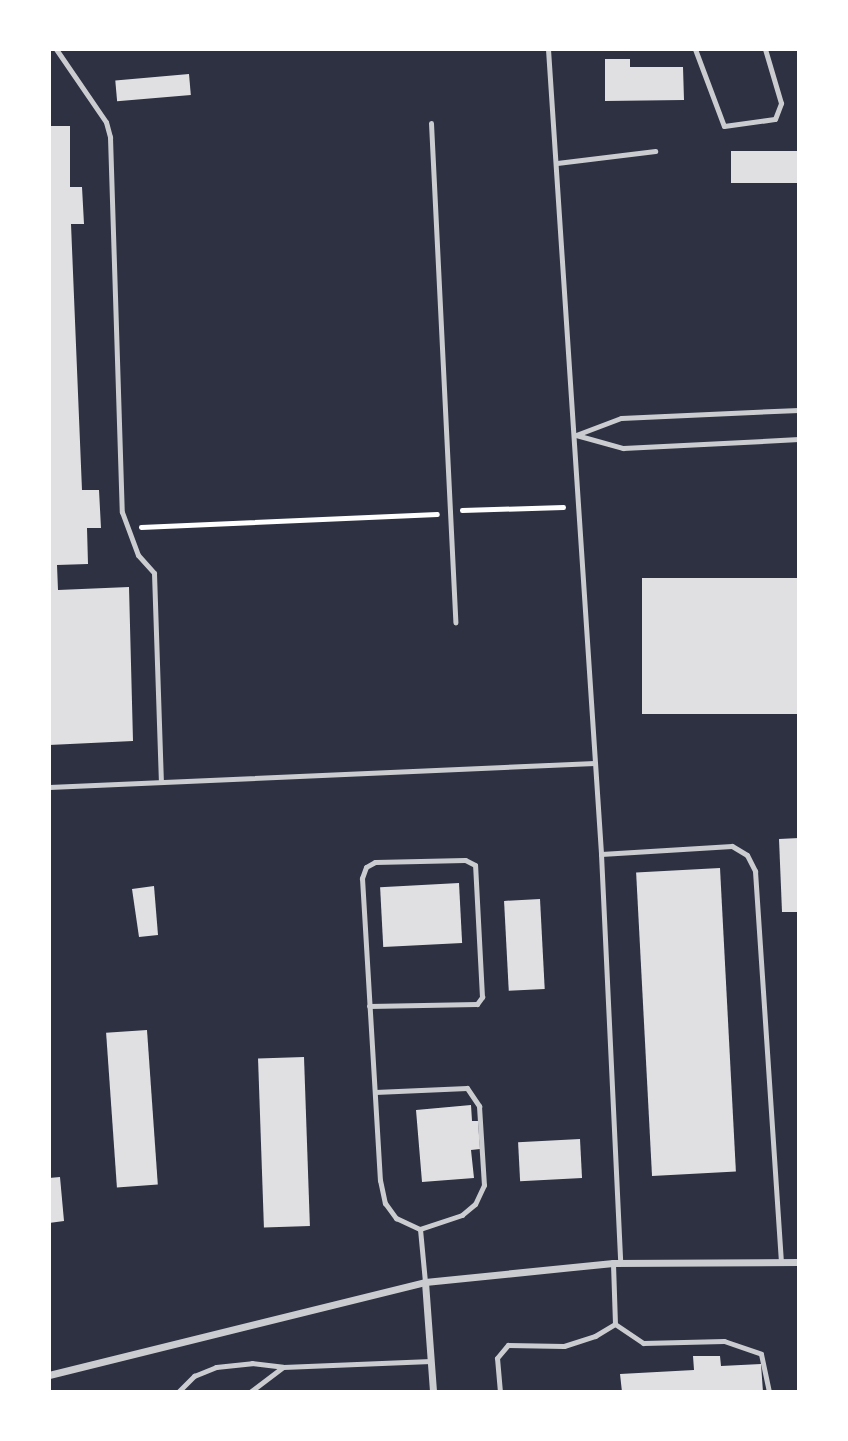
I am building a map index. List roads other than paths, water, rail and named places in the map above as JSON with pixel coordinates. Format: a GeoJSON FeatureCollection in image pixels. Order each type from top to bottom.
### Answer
{"type":"FeatureCollection","features":[{"type":"Feature","properties":{"kind":"street"},"geometry":{"type":"LineString","coordinates":[[49,1375],[425,1282],[617,1263],[799,1262]]}},
{"type":"Feature","properties":{"kind":"street"},"geometry":{"type":"LineString","coordinates":[[425,1282],[433,1392]]}},
{"type":"Feature","properties":{"kind":"lane"},"geometry":{"type":"LineString","coordinates":[[57,49],[106,121],[110,137],[121,489],[126,527],[138,555],[155,573],[161,782]]}},
{"type":"Feature","properties":{"kind":"lane"},"geometry":{"type":"LineString","coordinates":[[548,49],[576,435],[601,854],[617,1263],[615,1324]]}},
{"type":"Feature","properties":{"kind":"lane"},"geometry":{"type":"LineString","coordinates":[[695,49],[724,126],[775,119],[781,103],[765,49]]}},
{"type":"Feature","properties":{"kind":"lane"},"geometry":{"type":"LineString","coordinates":[[432,123],[455,622]]}},
{"type":"Feature","properties":{"kind":"lane"},"geometry":{"type":"LineString","coordinates":[[556,163],[655,151]]}},
{"type":"Feature","properties":{"kind":"lane"},"geometry":{"type":"LineString","coordinates":[[576,435],[621,418],[799,410]]}},
{"type":"Feature","properties":{"kind":"lane"},"geometry":{"type":"LineString","coordinates":[[576,435],[623,448],[799,439]]}},
{"type":"Feature","properties":{"kind":"lane"},"geometry":{"type":"LineString","coordinates":[[49,786],[594,763]]}},
{"type":"Feature","properties":{"kind":"lane"},"geometry":{"type":"LineString","coordinates":[[601,854],[732,846],[747,856],[755,871],[781,1261]]}},
{"type":"Feature","properties":{"kind":"lane"},"geometry":{"type":"LineString","coordinates":[[369,1006],[477,1003],[482,997],[475,865],[465,860],[375,862],[366,867],[362,878],[369,1006],[374,1092],[385,1203],[396,1218],[420,1229],[462,1215],[475,1204],[484,1185],[480,1106],[467,1088],[374,1092]]}},
{"type":"Feature","properties":{"kind":"lane"},"geometry":{"type":"LineString","coordinates":[[420,1229],[425,1282]]}},
{"type":"Feature","properties":{"kind":"lane"},"geometry":{"type":"LineString","coordinates":[[500,1392],[497,1358],[508,1346],[564,1346],[595,1336],[615,1324]]}},
{"type":"Feature","properties":{"kind":"lane"},"geometry":{"type":"LineString","coordinates":[[615,1324],[643,1343],[724,1341],[761,1354],[769,1392]]}},
{"type":"Feature","properties":{"kind":"lane"},"geometry":{"type":"LineString","coordinates":[[178,1392],[194,1376],[216,1367],[252,1363],[283,1367],[430,1361]]}},
{"type":"Feature","properties":{"kind":"lane"},"geometry":{"type":"LineString","coordinates":[[250,1392],[283,1367]]}}]}
